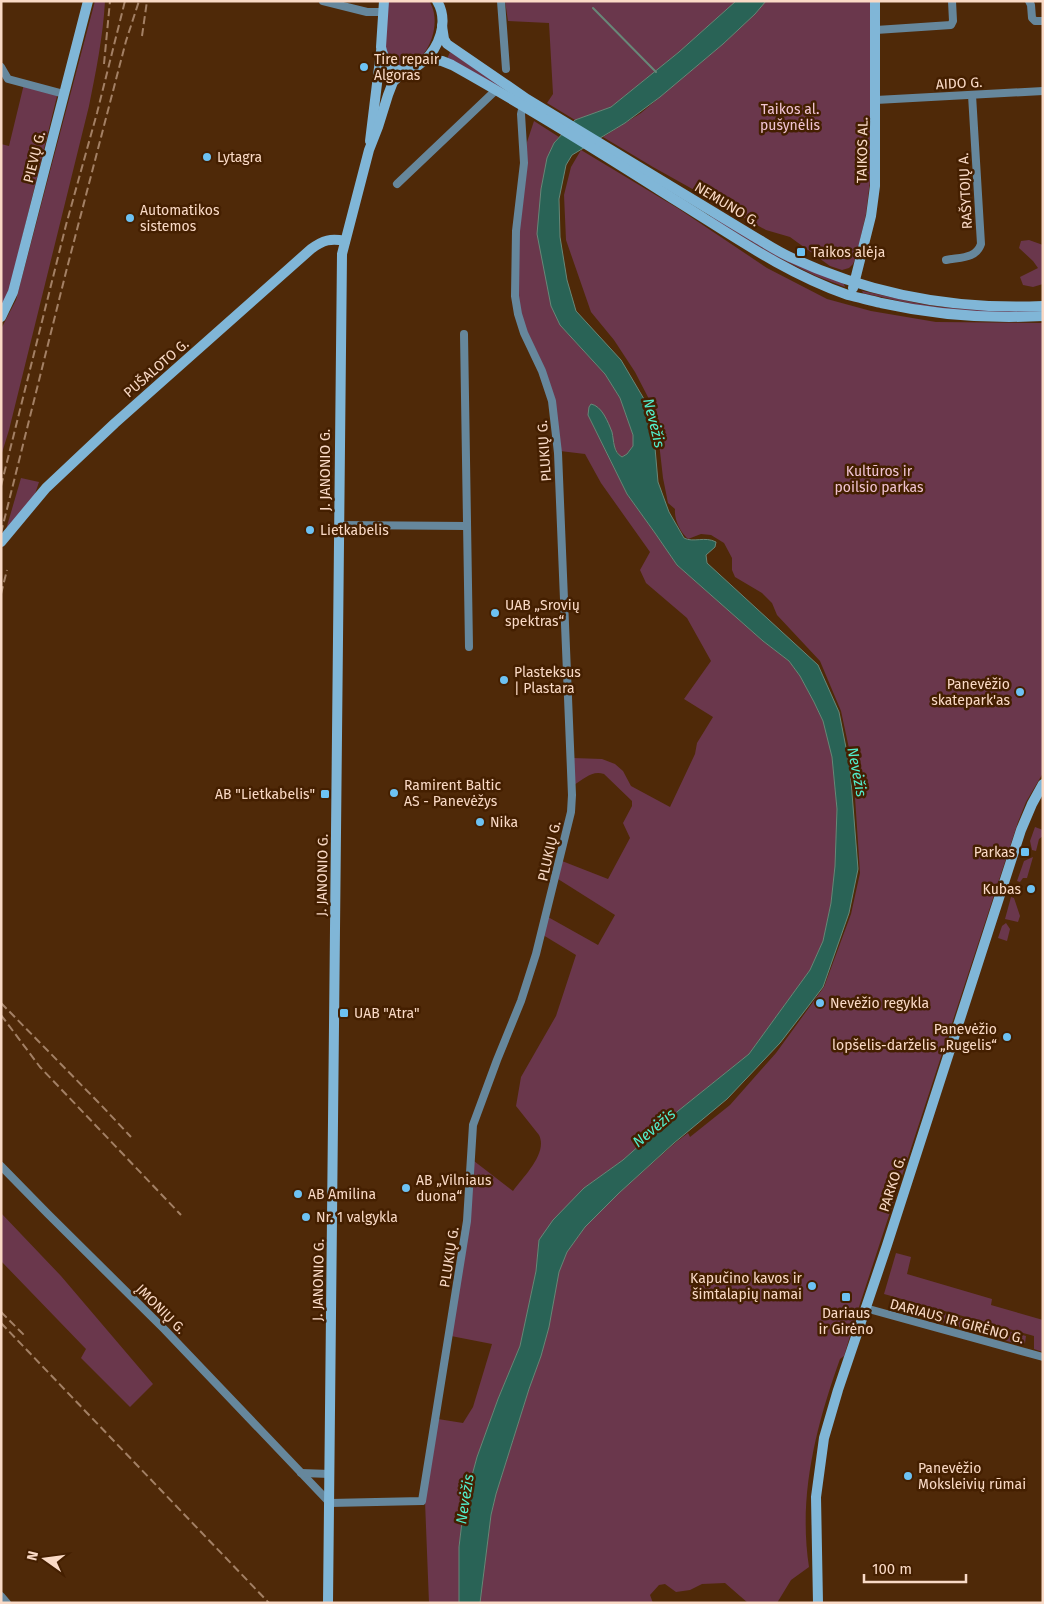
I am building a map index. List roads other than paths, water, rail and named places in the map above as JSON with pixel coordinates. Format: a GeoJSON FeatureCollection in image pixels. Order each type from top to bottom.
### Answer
{"type":"FeatureCollection","features":[{"type":"Feature","properties":{"kind":"main road","name":"PIEVŲ G."},"geometry":{"type":"LineString","coordinates":[[1,317],[13,292],[88,1]]}},
{"type":"Feature","properties":{"kind":"main road","name":"J. JANONIO G."},"geometry":{"type":"LineString","coordinates":[[369,150],[381,47],[384,1]]}},
{"type":"Feature","properties":{"kind":"main road","name":"TAIKOS AL."},"geometry":{"type":"LineString","coordinates":[[851,296],[871,216],[875,186],[875,1]]}},
{"type":"Feature","properties":{"kind":"main road"},"geometry":{"type":"LineString","coordinates":[[381,47],[387,63],[394,69],[404,71],[427,59],[437,45],[442,26],[439,4]]}},
{"type":"Feature","properties":{"kind":"main road","name":"NEMUNO G."},"geometry":{"type":"LineString","coordinates":[[442,26],[447,44],[525,102],[662,186],[781,265],[817,283],[851,296],[909,309],[948,315],[1011,318],[1043,316]]}},
{"type":"Feature","properties":{"kind":"main road","name":"NEMUNO G."},"geometry":{"type":"LineString","coordinates":[[427,59],[442,61],[452,65],[496,90],[525,102]]}},
{"type":"Feature","properties":{"kind":"main road","name":"J. JANONIO G."},"geometry":{"type":"LineString","coordinates":[[328,1603],[342,254],[369,150],[393,82],[404,71]]}},
{"type":"Feature","properties":{"kind":"main road","name":"NEMUNO G."},"geometry":{"type":"LineString","coordinates":[[662,186],[789,256],[855,283],[900,295],[950,303],[1014,307],[1043,306]]}},
{"type":"Feature","properties":{"kind":"main road","name":"PUŠALOTO G."},"geometry":{"type":"LineString","coordinates":[[1,542],[46,488],[312,249],[320,242],[329,239],[345,241]]}},
{"type":"Feature","properties":{"kind":"main road","name":"PARKO G."},"geometry":{"type":"LineString","coordinates":[[818,1603],[816,1497],[824,1438],[1021,830],[1043,784]]}},
{"type":"Feature","properties":{"kind":"street"},"geometry":{"type":"LineString","coordinates":[[323,1],[367,12],[383,12]]}},
{"type":"Feature","properties":{"kind":"street"},"geometry":{"type":"LineString","coordinates":[[500,1],[506,69]]}},
{"type":"Feature","properties":{"kind":"street"},"geometry":{"type":"LineString","coordinates":[[876,30],[951,25],[953,21],[952,1]]}},
{"type":"Feature","properties":{"kind":"street"},"geometry":{"type":"LineString","coordinates":[[1029,1],[1032,18],[1035,21],[1043,21]]}},
{"type":"Feature","properties":{"kind":"street"},"geometry":{"type":"LineString","coordinates":[[1,67],[8,79],[64,94]]}},
{"type":"Feature","properties":{"kind":"street"},"geometry":{"type":"LineString","coordinates":[[397,184],[496,90]]}},
{"type":"Feature","properties":{"kind":"street","name":"AIDO G."},"geometry":{"type":"LineString","coordinates":[[876,100],[1043,91]]}},
{"type":"Feature","properties":{"kind":"street","name":"RAŠYTOJŲ A."},"geometry":{"type":"LineString","coordinates":[[946,260],[974,255],[979,250],[980,244],[972,96]]}},
{"type":"Feature","properties":{"kind":"street","name":"PLUKIŲ G."},"geometry":{"type":"LineString","coordinates":[[330,1503],[422,1501],[467,1221],[473,1125],[524,992],[536,954],[570,812],[572,794],[558,453],[554,415],[552,400],[542,371],[524,333],[515,296],[516,231],[524,163],[521,114],[525,102]]}},
{"type":"Feature","properties":{"kind":"street"},"geometry":{"type":"LineString","coordinates":[[464,334],[469,647]]}},
{"type":"Feature","properties":{"kind":"street"},"geometry":{"type":"LineString","coordinates":[[339,525],[467,526]]}},
{"type":"Feature","properties":{"kind":"street","name":"ĮMONIŲ G."},"geometry":{"type":"LineString","coordinates":[[1,1166],[165,1330],[330,1503]]}},
{"type":"Feature","properties":{"kind":"street","name":"DARIAUS IR GIRĖNO G."},"geometry":{"type":"LineString","coordinates":[[865,1308],[1043,1357]]}},
{"type":"Feature","properties":{"kind":"street"},"geometry":{"type":"LineString","coordinates":[[301,1473],[330,1474]]}},
{"type":"Feature","properties":{"kind":"street"},"geometry":{"type":"LineString","coordinates":[[1,1596],[7,1603]]}},
{"type":"Feature","properties":{"kind":"water"},"geometry":{"type":"Polygon","coordinates":[[[736,1],[766,1],[723,44],[660,97],[625,123],[572,155],[566,165],[559,199],[560,237],[567,280],[576,311],[621,360],[644,399],[653,425],[658,482],[669,512],[684,538],[716,542],[715,547],[706,555],[707,563],[818,665],[839,712],[850,768],[858,869],[849,913],[823,987],[780,1043],[727,1099],[674,1143],[619,1193],[585,1227],[567,1252],[559,1272],[549,1327],[541,1356],[496,1494],[491,1515],[480,1603],[459,1603],[459,1547],[464,1505],[477,1457],[520,1346],[536,1271],[539,1240],[553,1220],[584,1188],[623,1160],[678,1111],[749,1054],[810,970],[823,941],[831,903],[835,866],[837,809],[832,757],[823,721],[800,676],[789,661],[763,641],[677,565],[627,494],[588,415],[591,404],[595,405],[604,415],[612,432],[615,449],[622,457],[633,446],[633,435],[620,398],[605,374],[560,325],[551,306],[537,234],[541,189],[547,158],[554,143],[575,120],[611,107],[679,52],[736,1]]]}},
{"type":"Feature","properties":{"kind":"waterway"},"geometry":{"type":"LineString","coordinates":[[593,8],[656,72]]}},
{"type":"Feature","properties":{"kind":"railway"},"geometry":{"type":"LineString","coordinates":[[104,64],[110,1]]}},
{"type":"Feature","properties":{"kind":"railway"},"geometry":{"type":"LineString","coordinates":[[1,486],[66,225],[125,1]]}},
{"type":"Feature","properties":{"kind":"railway"},"geometry":{"type":"LineString","coordinates":[[1,533],[66,272],[126,41],[139,1]]}},
{"type":"Feature","properties":{"kind":"railway"},"geometry":{"type":"LineString","coordinates":[[142,36],[147,1]]}},
{"type":"Feature","properties":{"kind":"railway"},"geometry":{"type":"LineString","coordinates":[[1,594],[7,570]]}},
{"type":"Feature","properties":{"kind":"railway"},"geometry":{"type":"LineString","coordinates":[[1,1003],[131,1137]]}},
{"type":"Feature","properties":{"kind":"railway"},"geometry":{"type":"LineString","coordinates":[[1,1015],[40,1067],[181,1215]]}},
{"type":"Feature","properties":{"kind":"railway"},"geometry":{"type":"LineString","coordinates":[[1,1312],[24,1335]]}},
{"type":"Feature","properties":{"kind":"railway"},"geometry":{"type":"LineString","coordinates":[[1,1323],[269,1603]]}},
{"type":"Feature","properties":{"kind":"place","name":"Tire repair Algoras"},"geometry":{"type":"Point","coordinates":[364,67]}},
{"type":"Feature","properties":{"kind":"place","name":"Lytagra"},"geometry":{"type":"Point","coordinates":[207,157]}},
{"type":"Feature","properties":{"kind":"place","name":"Automatikos sistemos"},"geometry":{"type":"Point","coordinates":[130,218]}},
{"type":"Feature","properties":{"kind":"place","name":"Taikos alėja"},"geometry":{"type":"Point","coordinates":[801,252]}},
{"type":"Feature","properties":{"kind":"place","name":"Lietkabelis"},"geometry":{"type":"Point","coordinates":[310,530]}},
{"type":"Feature","properties":{"kind":"place","name":"UAB „Srovių spektras“"},"geometry":{"type":"Point","coordinates":[495,613]}},
{"type":"Feature","properties":{"kind":"place","name":"Plasteksus | Plastara"},"geometry":{"type":"Point","coordinates":[504,680]}},
{"type":"Feature","properties":{"kind":"place","name":"Panevėžio skatepark'as"},"geometry":{"type":"Point","coordinates":[1020,692]}},
{"type":"Feature","properties":{"kind":"place","name":"Ramirent Baltic AS - Panevėžys"},"geometry":{"type":"Point","coordinates":[394,793]}},
{"type":"Feature","properties":{"kind":"place","name":"AB \"Lietkabelis\""},"geometry":{"type":"Point","coordinates":[325,794]}},
{"type":"Feature","properties":{"kind":"place","name":"Nika"},"geometry":{"type":"Point","coordinates":[480,822]}},
{"type":"Feature","properties":{"kind":"place","name":"Parkas"},"geometry":{"type":"Point","coordinates":[1025,852]}},
{"type":"Feature","properties":{"kind":"place","name":"Kubas"},"geometry":{"type":"Point","coordinates":[1031,889]}},
{"type":"Feature","properties":{"kind":"place","name":"Nevėžio regykla"},"geometry":{"type":"Point","coordinates":[820,1003]}},
{"type":"Feature","properties":{"kind":"place","name":"UAB \"Atra\""},"geometry":{"type":"Point","coordinates":[344,1013]}},
{"type":"Feature","properties":{"kind":"place","name":"Panevėžio lopšelis-darželis „Rugelis“"},"geometry":{"type":"Point","coordinates":[1007,1037]}},
{"type":"Feature","properties":{"kind":"place","name":"AB „Vilniaus duona“"},"geometry":{"type":"Point","coordinates":[406,1188]}},
{"type":"Feature","properties":{"kind":"place","name":"AB Amilina"},"geometry":{"type":"Point","coordinates":[298,1194]}},
{"type":"Feature","properties":{"kind":"place","name":"Nr. 1 valgykla"},"geometry":{"type":"Point","coordinates":[306,1217]}},
{"type":"Feature","properties":{"kind":"place","name":"Kapučino kavos ir šimtalapių namai"},"geometry":{"type":"Point","coordinates":[812,1286]}},
{"type":"Feature","properties":{"kind":"place","name":"Dariaus ir Girėno"},"geometry":{"type":"Point","coordinates":[846,1297]}},
{"type":"Feature","properties":{"kind":"place","name":"Panevėžio Moksleivių rūmai"},"geometry":{"type":"Point","coordinates":[908,1476]}},
{"type":"Feature","properties":{"kind":"park label","name":"Taikos al. pušynėlis"},"geometry":{"type":"Point","coordinates":[790,118]}},
{"type":"Feature","properties":{"kind":"park label","name":"Kultūros ir poilsio parkas"},"geometry":{"type":"Point","coordinates":[879,480]}},
{"type":"Feature","properties":{"kind":"water label","name":"Nevėžis"},"geometry":{"type":"Point","coordinates":[654,423]}},
{"type":"Feature","properties":{"kind":"water label","name":"Nevėžis"},"geometry":{"type":"Point","coordinates":[857,772]}},
{"type":"Feature","properties":{"kind":"water label","name":"Nevėžis"},"geometry":{"type":"Point","coordinates":[654,1128]}},
{"type":"Feature","properties":{"kind":"water label","name":"Nevėžis"},"geometry":{"type":"Point","coordinates":[465,1499]}}]}
